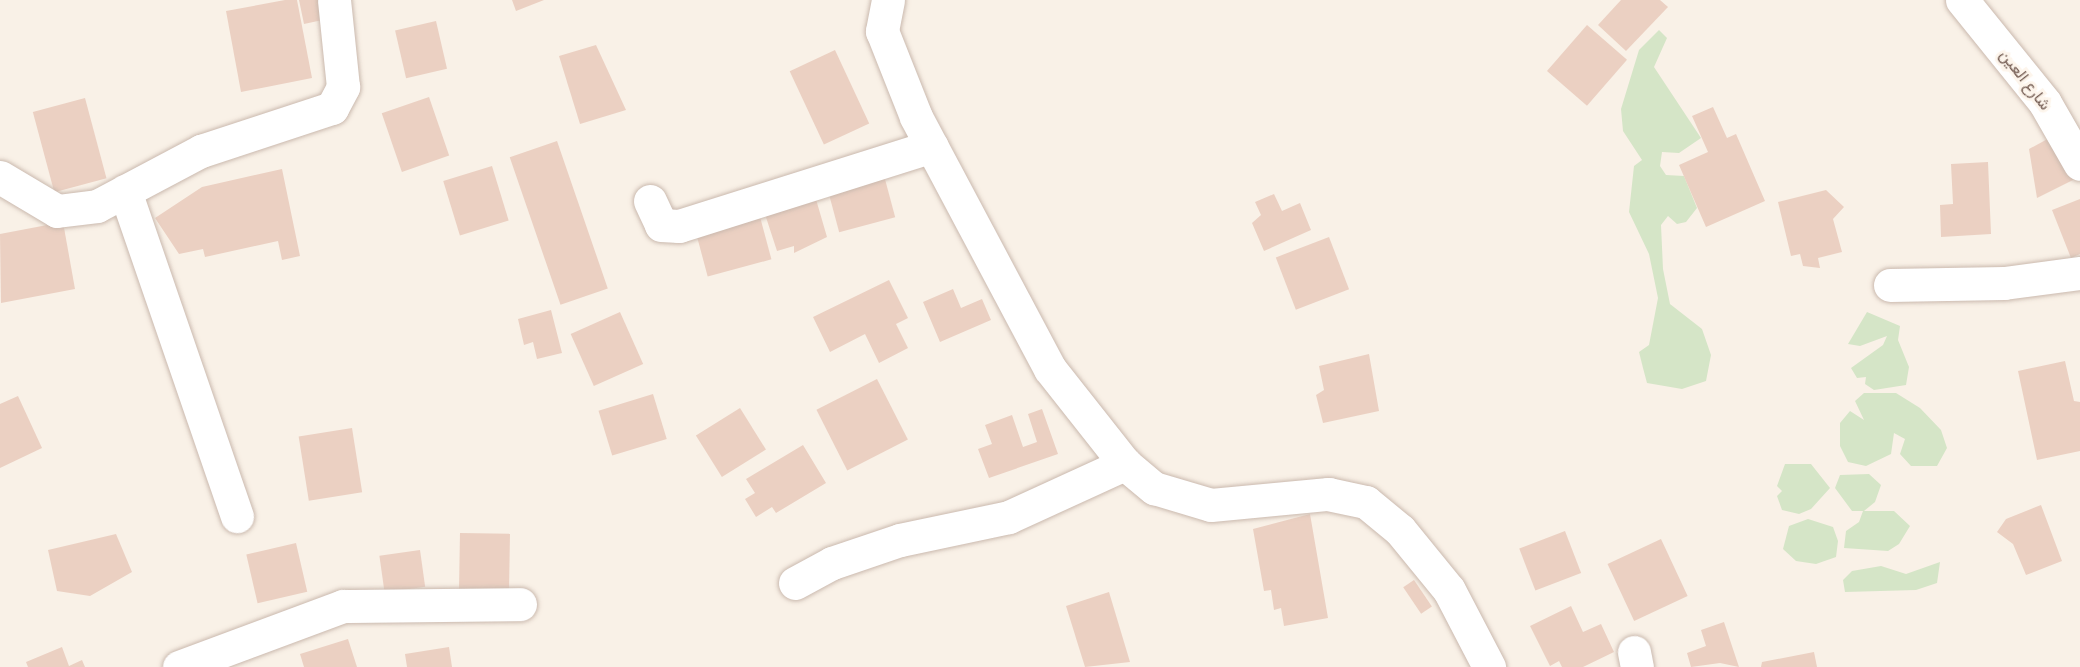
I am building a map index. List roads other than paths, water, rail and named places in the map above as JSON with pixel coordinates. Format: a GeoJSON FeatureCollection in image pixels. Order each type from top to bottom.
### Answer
{"type":"FeatureCollection","features":[{"type":"Feature","properties":{"kind":"street"},"geometry":{"type":"LineString","coordinates":[[0,177],[57,211],[97,206],[201,151],[332,108],[343,87],[334,0]]}},
{"type":"Feature","properties":{"kind":"street"},"geometry":{"type":"LineString","coordinates":[[888,0],[882,31],[887,49],[932,146],[1050,369],[1125,464],[1154,488],[1211,505],[1328,494],[1366,502],[1400,530],[1449,590],[1489,667]]}},
{"type":"Feature","properties":{"kind":"street","name":"شارع العين"},"geometry":{"type":"LineString","coordinates":[[1962,0],[2045,103],[2080,164]]}},
{"type":"Feature","properties":{"kind":"street"},"geometry":{"type":"LineString","coordinates":[[650,201],[661,225],[679,226],[932,146]]}},
{"type":"Feature","properties":{"kind":"street"},"geometry":{"type":"LineString","coordinates":[[125,191],[237,516]]}},
{"type":"Feature","properties":{"kind":"street"},"geometry":{"type":"LineString","coordinates":[[1890,285],[2004,283],[2080,273]]}},
{"type":"Feature","properties":{"kind":"street"},"geometry":{"type":"LineString","coordinates":[[795,583],[831,563],[900,540],[1009,517],[1125,464]]}},
{"type":"Feature","properties":{"kind":"street"},"geometry":{"type":"LineString","coordinates":[[179,667],[343,606],[520,604]]}}]}
